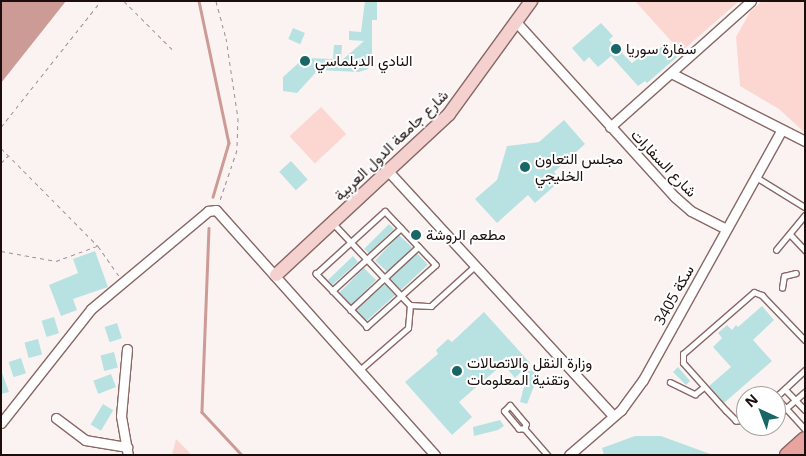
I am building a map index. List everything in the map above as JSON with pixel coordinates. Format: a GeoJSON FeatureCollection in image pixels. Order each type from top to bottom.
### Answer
{"type":"FeatureCollection","features":[{"type":"Feature","properties":{"kind":"main road"},"geometry":{"type":"LineString","coordinates":[[787,455],[805,439]]}},
{"type":"Feature","properties":{"kind":"street","name":"شارع جامعة الدول العربية"},"geometry":{"type":"LineString","coordinates":[[276,275],[449,114],[517,23],[531,1]]}},
{"type":"Feature","properties":{"kind":"street","name":"شارع السفارات"},"geometry":{"type":"LineString","coordinates":[[610,127],[750,1]]}},
{"type":"Feature","properties":{"kind":"street","name":"شارع السفارات"},"geometry":{"type":"LineString","coordinates":[[517,23],[675,197],[691,211],[726,229]]}},
{"type":"Feature","properties":{"kind":"street"},"geometry":{"type":"LineString","coordinates":[[671,73],[781,131],[805,141]]}},
{"type":"Feature","properties":{"kind":"street","name":"سكة 3405"},"geometry":{"type":"LineString","coordinates":[[569,455],[613,416],[643,380],[781,131]]}},
{"type":"Feature","properties":{"kind":"street"},"geometry":{"type":"LineString","coordinates":[[388,172],[613,416]]}},
{"type":"Feature","properties":{"kind":"street"},"geometry":{"type":"LineString","coordinates":[[1,423],[91,309],[208,211],[216,210],[361,369],[435,455]]}},
{"type":"Feature","properties":{"kind":"street"},"geometry":{"type":"LineString","coordinates":[[56,418],[85,440],[127,451],[121,408],[127,348]]}},
{"type":"Feature","properties":{"kind":"lane"},"geometry":{"type":"LineString","coordinates":[[756,177],[805,207]]}},
{"type":"Feature","properties":{"kind":"lane"},"geometry":{"type":"LineString","coordinates":[[385,211],[436,265],[367,328],[316,274],[351,242],[385,211]]}},
{"type":"Feature","properties":{"kind":"lane"},"geometry":{"type":"LineString","coordinates":[[776,250],[779,242],[791,235],[805,215]]}},
{"type":"Feature","properties":{"kind":"lane"},"geometry":{"type":"LineString","coordinates":[[332,223],[410,305],[431,306],[475,266]]}},
{"type":"Feature","properties":{"kind":"lane"},"geometry":{"type":"LineString","coordinates":[[332,291],[401,228]]}},
{"type":"Feature","properties":{"kind":"lane"},"geometry":{"type":"LineString","coordinates":[[791,235],[805,250]]}},
{"type":"Feature","properties":{"kind":"lane"},"geometry":{"type":"LineString","coordinates":[[350,310],[418,247]]}},
{"type":"Feature","properties":{"kind":"lane"},"geometry":{"type":"LineString","coordinates":[[782,288],[784,276],[796,273]]}},
{"type":"Feature","properties":{"kind":"lane"},"geometry":{"type":"LineString","coordinates":[[736,421],[683,362],[683,354],[754,292],[762,295],[805,340]]}},
{"type":"Feature","properties":{"kind":"lane"},"geometry":{"type":"LineString","coordinates":[[361,369],[408,328],[410,305]]}},
{"type":"Feature","properties":{"kind":"lane"},"geometry":{"type":"LineString","coordinates":[[786,387],[805,370]]}},
{"type":"Feature","properties":{"kind":"lane"},"geometry":{"type":"LineString","coordinates":[[670,382],[695,394],[704,387]]}},
{"type":"Feature","properties":{"kind":"lane"},"geometry":{"type":"LineString","coordinates":[[786,389],[805,410]]}},
{"type":"Feature","properties":{"kind":"lane"},"geometry":{"type":"LineString","coordinates":[[805,392],[786,408],[805,429]]}},
{"type":"Feature","properties":{"kind":"lane"},"geometry":{"type":"LineString","coordinates":[[525,429],[519,429],[504,411],[510,405],[526,424],[525,429],[548,455]]}},
{"type":"Feature","properties":{"kind":"path"},"geometry":{"type":"LineString","coordinates":[[1,127],[101,1]]}},
{"type":"Feature","properties":{"kind":"path"},"geometry":{"type":"LineString","coordinates":[[124,1],[172,49]]}},
{"type":"Feature","properties":{"kind":"path"},"geometry":{"type":"LineString","coordinates":[[216,1],[226,38],[238,118],[236,150],[216,210]]}},
{"type":"Feature","properties":{"kind":"path"},"geometry":{"type":"LineString","coordinates":[[1,148],[98,246],[123,281]]}},
{"type":"Feature","properties":{"kind":"path"},"geometry":{"type":"LineString","coordinates":[[1,163],[9,156]]}},
{"type":"Feature","properties":{"kind":"path"},"geometry":{"type":"LineString","coordinates":[[1,251],[56,261],[98,246]]}},
{"type":"Feature","properties":{"kind":"shaded area"},"geometry":{"type":"Polygon","coordinates":[[[1,1],[66,1],[1,83],[1,1]]]}},
{"type":"Feature","properties":{"kind":"shaded area"},"geometry":{"type":"Polygon","coordinates":[[[635,1],[739,1],[681,52],[635,1]]]}},
{"type":"Feature","properties":{"kind":"shaded area"},"geometry":{"type":"Polygon","coordinates":[[[762,1],[805,1],[805,133],[779,109],[740,86],[736,37],[750,12],[762,1]]]}},
{"type":"Feature","properties":{"kind":"shaded area"},"geometry":{"type":"Polygon","coordinates":[[[321,107],[346,134],[315,163],[290,136],[321,107]]]}},
{"type":"Feature","properties":{"kind":"shaded area"},"geometry":{"type":"Polygon","coordinates":[[[176,439],[192,455],[172,455],[176,439]]]}},
{"type":"Feature","properties":{"kind":"building"},"geometry":{"type":"Polygon","coordinates":[[[365,1],[377,1],[377,20],[372,20],[372,60],[368,69],[359,72],[318,70],[297,93],[283,91],[283,77],[304,58],[333,59],[334,45],[342,45],[341,61],[364,41],[349,40],[349,31],[361,32],[365,1]]]}},
{"type":"Feature","properties":{"kind":"building"},"geometry":{"type":"Polygon","coordinates":[[[601,23],[613,36],[609,40],[632,63],[649,49],[653,54],[665,44],[677,57],[647,83],[645,81],[638,86],[611,56],[598,67],[589,57],[584,62],[572,48],[601,23]]]}},
{"type":"Feature","properties":{"kind":"building"},"geometry":{"type":"Polygon","coordinates":[[[293,28],[305,33],[300,44],[288,39],[293,28]]]}},
{"type":"Feature","properties":{"kind":"building"},"geometry":{"type":"Polygon","coordinates":[[[564,120],[585,144],[554,172],[561,180],[535,203],[528,195],[497,223],[475,199],[497,180],[507,146],[539,142],[564,120]]]}},
{"type":"Feature","properties":{"kind":"building"},"geometry":{"type":"Polygon","coordinates":[[[291,161],[308,180],[296,190],[279,172],[291,161]]]}},
{"type":"Feature","properties":{"kind":"building"},"geometry":{"type":"Polygon","coordinates":[[[389,224],[394,229],[369,254],[364,249],[389,224]]]}},
{"type":"Feature","properties":{"kind":"building"},"geometry":{"type":"Polygon","coordinates":[[[399,235],[412,247],[388,273],[375,261],[399,235]]]}},
{"type":"Feature","properties":{"kind":"building"},"geometry":{"type":"Polygon","coordinates":[[[95,251],[108,287],[73,299],[77,310],[61,316],[49,285],[78,273],[73,259],[95,251]]]}},
{"type":"Feature","properties":{"kind":"building"},"geometry":{"type":"Polygon","coordinates":[[[417,253],[428,265],[401,290],[390,278],[417,253]]]}},
{"type":"Feature","properties":{"kind":"building"},"geometry":{"type":"Polygon","coordinates":[[[353,256],[358,262],[332,285],[328,280],[353,256]]]}},
{"type":"Feature","properties":{"kind":"building"},"geometry":{"type":"Polygon","coordinates":[[[364,268],[376,280],[351,305],[339,293],[364,268]]]}},
{"type":"Feature","properties":{"kind":"building"},"geometry":{"type":"Polygon","coordinates":[[[385,284],[395,295],[366,321],[356,310],[385,284]]]}},
{"type":"Feature","properties":{"kind":"building"},"geometry":{"type":"Polygon","coordinates":[[[762,306],[774,320],[753,340],[772,361],[743,386],[736,386],[736,392],[724,403],[709,386],[731,367],[713,347],[722,338],[718,333],[727,325],[732,330],[736,325],[738,327],[762,306]]]}},
{"type":"Feature","properties":{"kind":"building","name":"وزارة النقل والاتصالات وتقنية المعلومات"},"geometry":{"type":"Polygon","coordinates":[[[484,312],[530,363],[515,378],[503,364],[459,402],[472,417],[452,435],[405,382],[438,354],[436,350],[448,339],[452,342],[484,312]]]}},
{"type":"Feature","properties":{"kind":"building"},"geometry":{"type":"Polygon","coordinates":[[[54,317],[59,333],[47,337],[42,321],[54,317]]]}},
{"type":"Feature","properties":{"kind":"building"},"geometry":{"type":"Polygon","coordinates":[[[117,323],[122,338],[110,342],[105,327],[117,323]]]}},
{"type":"Feature","properties":{"kind":"building"},"geometry":{"type":"Polygon","coordinates":[[[38,339],[42,354],[29,358],[24,343],[38,339]]]}},
{"type":"Feature","properties":{"kind":"building"},"geometry":{"type":"Polygon","coordinates":[[[114,352],[118,368],[104,371],[100,355],[114,352]]]}},
{"type":"Feature","properties":{"kind":"building"},"geometry":{"type":"Polygon","coordinates":[[[21,358],[26,373],[14,377],[9,362],[21,358]]]}},
{"type":"Feature","properties":{"kind":"building"},"geometry":{"type":"Polygon","coordinates":[[[678,367],[690,381],[686,385],[673,372],[678,367]]]}},
{"type":"Feature","properties":{"kind":"building"},"geometry":{"type":"Polygon","coordinates":[[[1,370],[9,392],[1,394],[1,370]]]}},
{"type":"Feature","properties":{"kind":"building"},"geometry":{"type":"Polygon","coordinates":[[[534,370],[534,386],[527,404],[520,402],[528,371],[534,370]]]}},
{"type":"Feature","properties":{"kind":"building"},"geometry":{"type":"Polygon","coordinates":[[[111,374],[116,387],[98,394],[93,381],[111,374]]]}},
{"type":"Feature","properties":{"kind":"building"},"geometry":{"type":"Polygon","coordinates":[[[103,404],[113,410],[101,431],[91,425],[103,404]]]}},
{"type":"Feature","properties":{"kind":"building"},"geometry":{"type":"Polygon","coordinates":[[[500,420],[504,426],[498,430],[474,436],[473,427],[500,420]]]}},
{"type":"Feature","properties":{"kind":"building"},"geometry":{"type":"Polygon","coordinates":[[[635,436],[661,436],[713,455],[604,455],[602,448],[635,436]]]}},
{"type":"Feature","properties":{"kind":"waterway"},"geometry":{"type":"LineString","coordinates":[[199,1],[229,143],[213,197]]}},
{"type":"Feature","properties":{"kind":"waterway"},"geometry":{"type":"LineString","coordinates":[[209,228],[202,412],[242,455]]}},
{"type":"Feature","properties":{"kind":"place","name":"سفارة سوريا"},"geometry":{"type":"Point","coordinates":[616,49]}},
{"type":"Feature","properties":{"kind":"place","name":"النادي الدبلماسي"},"geometry":{"type":"Point","coordinates":[305,61]}},
{"type":"Feature","properties":{"kind":"place","name":"مجلس التعاون الخليجي"},"geometry":{"type":"Point","coordinates":[525,167]}},
{"type":"Feature","properties":{"kind":"place","name":"مطعم الروشة"},"geometry":{"type":"Point","coordinates":[416,235]}},
{"type":"Feature","properties":{"kind":"place","name":"وزارة النقل والاتصالات وتقنية المعلومات"},"geometry":{"type":"Point","coordinates":[457,371]}}]}
